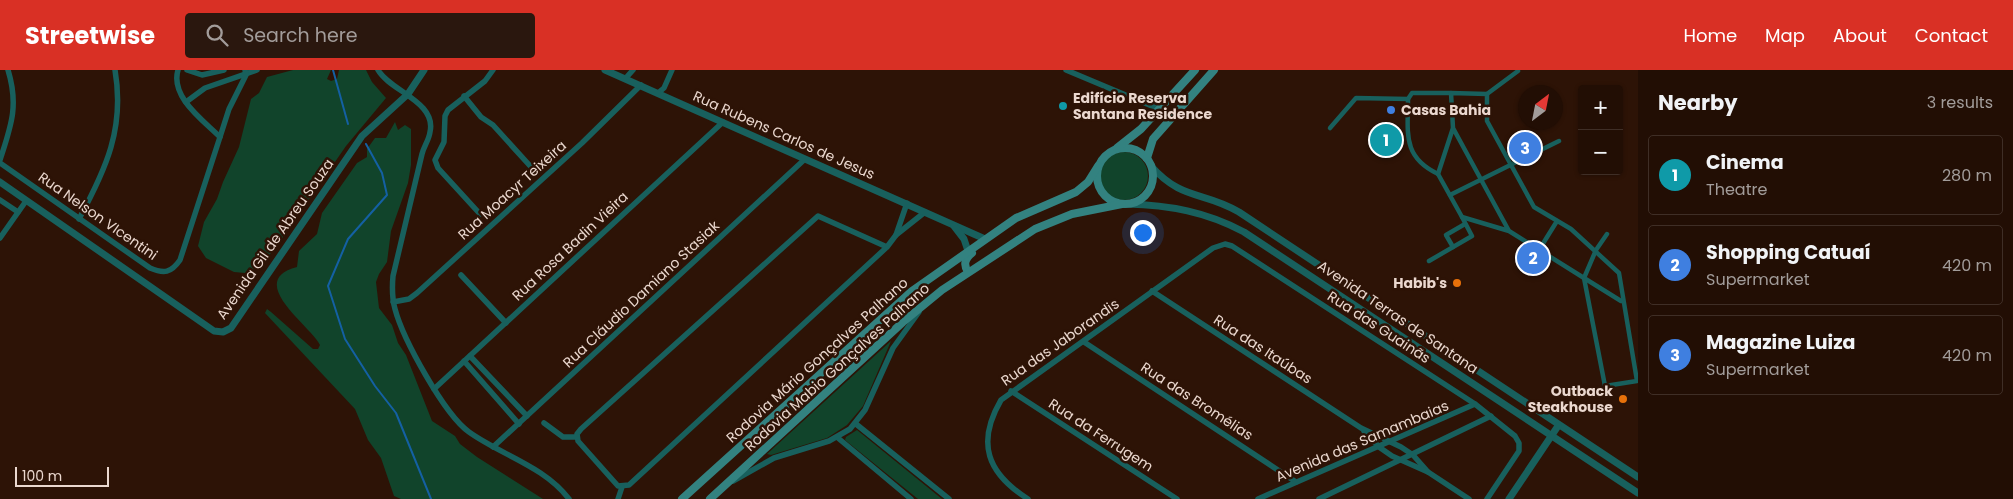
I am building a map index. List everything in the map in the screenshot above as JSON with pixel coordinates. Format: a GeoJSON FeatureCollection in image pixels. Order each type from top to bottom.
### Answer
{"type":"FeatureCollection","features":[{"type":"Feature","properties":{"kind":"main road"},"geometry":{"type":"LineString","coordinates":[[1195,70],[1129,140],[1107,154],[1098,166],[1097,176],[1101,191],[1108,198],[1125,204],[1137,201],[1149,191],[1153,181],[1149,162],[1153,139],[1214,70]]}},
{"type":"Feature","properties":{"kind":"main road"},"geometry":{"type":"LineString","coordinates":[[1116,149],[1132,148],[1149,162]]}},
{"type":"Feature","properties":{"kind":"main road","name":"Rodovia Mário Gonçalves Palhano"},"geometry":{"type":"LineString","coordinates":[[682,499],[892,308],[985,238],[1032,210],[1076,192],[1088,182],[1098,166]]}},
{"type":"Feature","properties":{"kind":"main road","name":"Rodovia Mabio Gonçalves Palhano"},"geometry":{"type":"LineString","coordinates":[[710,499],[927,301],[1014,241],[1050,222],[1089,210],[1125,204]]}},
{"type":"Feature","properties":{"kind":"main road"},"geometry":{"type":"LineString","coordinates":[[968,272],[965,268],[966,258],[980,246],[985,238]]}},
{"type":"Feature","properties":{"kind":"street"},"geometry":{"type":"LineString","coordinates":[[0,162],[14,117],[15,100],[8,70]]}},
{"type":"Feature","properties":{"kind":"street"},"geometry":{"type":"LineString","coordinates":[[79,219],[102,177],[115,135],[118,112],[115,70]]}},
{"type":"Feature","properties":{"kind":"street"},"geometry":{"type":"LineString","coordinates":[[178,70],[177,84],[186,102],[220,137],[229,109],[245,73]]}},
{"type":"Feature","properties":{"kind":"street"},"geometry":{"type":"LineString","coordinates":[[187,70],[202,75],[224,70]]}},
{"type":"Feature","properties":{"kind":"street"},"geometry":{"type":"LineString","coordinates":[[186,102],[205,88],[257,70]]}},
{"type":"Feature","properties":{"kind":"street"},"geometry":{"type":"LineString","coordinates":[[378,70],[385,80],[408,94],[424,110],[430,119],[431,127],[422,154],[393,276],[393,302],[400,325],[434,388],[458,423],[493,447],[553,481],[568,499]]}},
{"type":"Feature","properties":{"kind":"street","name":"Avenida Gil de Abreu Souza"},"geometry":{"type":"LineString","coordinates":[[0,182],[214,331],[223,332],[231,328],[362,136],[408,94],[424,70]]}},
{"type":"Feature","properties":{"kind":"street"},"geometry":{"type":"LineString","coordinates":[[480,214],[435,162],[444,140],[447,112],[464,96],[485,82],[493,70]]}},
{"type":"Feature","properties":{"kind":"street","name":"Rua Rubens Carlos de Jesus"},"geometry":{"type":"LineString","coordinates":[[605,70],[985,238]]}},
{"type":"Feature","properties":{"kind":"street"},"geometry":{"type":"LineString","coordinates":[[625,79],[633,70]]}},
{"type":"Feature","properties":{"kind":"street"},"geometry":{"type":"LineString","coordinates":[[658,93],[664,88],[672,70]]}},
{"type":"Feature","properties":{"kind":"street"},"geometry":{"type":"LineString","coordinates":[[1066,70],[1159,109]]}},
{"type":"Feature","properties":{"kind":"street"},"geometry":{"type":"LineString","coordinates":[[1508,70],[1513,75]]}},
{"type":"Feature","properties":{"kind":"street"},"geometry":{"type":"LineString","coordinates":[[1429,261],[1472,236],[1438,174],[1421,166],[1408,143],[1408,99],[1412,93],[1487,94],[1518,71]]}},
{"type":"Feature","properties":{"kind":"street","name":"Rua Moacyr Teixeira"},"geometry":{"type":"LineString","coordinates":[[393,302],[409,299],[417,293],[582,143],[640,85]]}},
{"type":"Feature","properties":{"kind":"street"},"geometry":{"type":"LineString","coordinates":[[1438,174],[1453,128],[1451,93]]}},
{"type":"Feature","properties":{"kind":"street"},"geometry":{"type":"LineString","coordinates":[[1487,94],[1487,121],[1534,207],[1557,221],[1596,250],[1618,273],[1621,300],[1637,380],[1605,386],[1584,278],[1596,250],[1607,234]]}},
{"type":"Feature","properties":{"kind":"street"},"geometry":{"type":"LineString","coordinates":[[464,96],[481,117],[493,125],[532,168]]}},
{"type":"Feature","properties":{"kind":"street"},"geometry":{"type":"LineString","coordinates":[[1330,128],[1356,98],[1408,99]]}},
{"type":"Feature","properties":{"kind":"street","name":"Rua Rosa Badin Vieira"},"geometry":{"type":"LineString","coordinates":[[434,388],[723,122]]}},
{"type":"Feature","properties":{"kind":"street"},"geometry":{"type":"LineString","coordinates":[[1453,128],[1509,231]]}},
{"type":"Feature","properties":{"kind":"street","name":"Rua Nelson VIcentini"},"geometry":{"type":"LineString","coordinates":[[0,162],[79,219],[160,273],[167,272],[180,260],[220,137]]}},
{"type":"Feature","properties":{"kind":"street"},"geometry":{"type":"LineString","coordinates":[[1450,195],[1559,141]]}},
{"type":"Feature","properties":{"kind":"street","name":"Rua Cláudio Damiano Stasiak"},"geometry":{"type":"LineString","coordinates":[[493,447],[805,158]]}},
{"type":"Feature","properties":{"kind":"street","name":"Avenida Terras de Santana"},"geometry":{"type":"LineString","coordinates":[[1149,162],[1166,182],[1179,190],[1223,203],[1239,212],[1558,426],[1638,477]]}},
{"type":"Feature","properties":{"kind":"street"},"geometry":{"type":"LineString","coordinates":[[0,200],[18,212]]}},
{"type":"Feature","properties":{"kind":"street"},"geometry":{"type":"LineString","coordinates":[[0,238],[26,201]]}},
{"type":"Feature","properties":{"kind":"street"},"geometry":{"type":"LineString","coordinates":[[896,235],[907,204]]}},
{"type":"Feature","properties":{"kind":"street","name":"Avenida Terras de Santana"},"geometry":{"type":"LineString","coordinates":[[1125,204],[1164,206],[1189,210],[1215,218],[1244,232],[1638,493]]}},
{"type":"Feature","properties":{"kind":"street"},"geometry":{"type":"LineString","coordinates":[[622,487],[629,486],[887,247],[896,235],[925,212]]}},
{"type":"Feature","properties":{"kind":"street"},"geometry":{"type":"LineString","coordinates":[[577,437],[582,429],[818,216],[887,247]]}},
{"type":"Feature","properties":{"kind":"street"},"geometry":{"type":"LineString","coordinates":[[1462,217],[1509,231],[1621,300]]}},
{"type":"Feature","properties":{"kind":"street"},"geometry":{"type":"LineString","coordinates":[[1538,250],[1557,221]]}},
{"type":"Feature","properties":{"kind":"street"},"geometry":{"type":"LineString","coordinates":[[952,224],[964,239],[968,251]]}},
{"type":"Feature","properties":{"kind":"street"},"geometry":{"type":"LineString","coordinates":[[1453,247],[1446,235],[1465,224]]}},
{"type":"Feature","properties":{"kind":"street","name":"Rua das Jaborandis"},"geometry":{"type":"LineString","coordinates":[[1028,499],[1004,483],[991,460],[987,430],[1000,400],[1218,245]]}},
{"type":"Feature","properties":{"kind":"street","name":"Rua das Guainãs"},"geometry":{"type":"LineString","coordinates":[[1218,245],[1232,246],[1475,404],[1515,436],[1519,443],[1519,451],[1487,499]]}},
{"type":"Feature","properties":{"kind":"street"},"geometry":{"type":"LineString","coordinates":[[461,275],[506,323]]}},
{"type":"Feature","properties":{"kind":"street","name":"Rua das Itaúbas"},"geometry":{"type":"LineString","coordinates":[[1152,291],[1361,428],[1413,455],[1428,472]]}},
{"type":"Feature","properties":{"kind":"street"},"geometry":{"type":"LineString","coordinates":[[724,486],[774,458],[838,438],[856,424],[870,401],[882,368],[893,348],[927,301]]}},
{"type":"Feature","properties":{"kind":"street","name":"Rua das Bromélias"},"geometry":{"type":"LineString","coordinates":[[1084,342],[1296,482]]}},
{"type":"Feature","properties":{"kind":"street"},"geometry":{"type":"LineString","coordinates":[[470,356],[527,416]]}},
{"type":"Feature","properties":{"kind":"street"},"geometry":{"type":"LineString","coordinates":[[464,361],[519,424]]}},
{"type":"Feature","properties":{"kind":"street","name":"Rua da Ferrugem"},"geometry":{"type":"LineString","coordinates":[[1011,391],[1177,499]]}},
{"type":"Feature","properties":{"kind":"street","name":"Avenida das Samambaias"},"geometry":{"type":"LineString","coordinates":[[1258,499],[1475,404]]}},
{"type":"Feature","properties":{"kind":"street"},"geometry":{"type":"LineString","coordinates":[[1321,499],[1491,416]]}},
{"type":"Feature","properties":{"kind":"street"},"geometry":{"type":"LineString","coordinates":[[544,423],[563,436],[577,437]]}},
{"type":"Feature","properties":{"kind":"street"},"geometry":{"type":"LineString","coordinates":[[856,424],[949,499]]}},
{"type":"Feature","properties":{"kind":"street"},"geometry":{"type":"LineString","coordinates":[[1509,499],[1558,426]]}},
{"type":"Feature","properties":{"kind":"street","name":"Rua das Itaúbas"},"geometry":{"type":"LineString","coordinates":[[1361,428],[1379,447],[1428,472],[1469,499]]}},
{"type":"Feature","properties":{"kind":"street"},"geometry":{"type":"LineString","coordinates":[[577,437],[580,445],[622,487]]}},
{"type":"Feature","properties":{"kind":"street"},"geometry":{"type":"LineString","coordinates":[[838,438],[911,499]]}},
{"type":"Feature","properties":{"kind":"street"},"geometry":{"type":"LineString","coordinates":[[618,499],[622,487]]}},
{"type":"Feature","properties":{"kind":"green space"},"geometry":{"type":"Polygon","coordinates":[[[293,70],[331,70],[327,79],[331,81],[337,79],[339,70],[366,70],[372,82],[386,98],[346,146],[274,250],[257,268],[245,273],[234,272],[206,258],[198,246],[204,222],[217,199],[239,147],[251,99],[259,93],[267,77],[293,70]]]}},
{"type":"Feature","properties":{"kind":"green space"},"geometry":{"type":"Polygon","coordinates":[[[395,122],[398,130],[405,125],[411,129],[411,165],[408,183],[391,231],[387,262],[376,282],[379,308],[392,325],[432,421],[455,436],[460,444],[477,457],[543,499],[401,499],[394,496],[381,458],[368,440],[355,409],[265,313],[267,309],[313,349],[318,349],[320,345],[285,304],[279,293],[277,282],[282,274],[297,267],[299,251],[317,234],[322,213],[357,163],[367,157],[367,149],[375,138],[386,138],[395,122]]]}},
{"type":"Feature","properties":{"kind":"green space"},"geometry":{"type":"Polygon","coordinates":[[[1124,152],[1133,154],[1141,159],[1146,167],[1148,176],[1146,185],[1141,193],[1133,198],[1124,200],[1115,198],[1107,193],[1102,185],[1100,176],[1102,167],[1107,159],[1115,154],[1124,152]]]}},
{"type":"Feature","properties":{"kind":"green space"},"geometry":{"type":"Polygon","coordinates":[[[891,341],[863,406],[847,425],[827,438],[771,455],[767,454],[891,341]]]}},
{"type":"Feature","properties":{"kind":"green space"},"geometry":{"type":"Polygon","coordinates":[[[857,430],[942,499],[918,499],[845,440],[846,437],[857,430]]]}},
{"type":"Feature","properties":{"kind":"waterway"},"geometry":{"type":"LineString","coordinates":[[333,70],[348,124]]}},
{"type":"Feature","properties":{"kind":"waterway"},"geometry":{"type":"LineString","coordinates":[[366,144],[382,173],[387,195],[348,239],[328,286],[345,339],[375,386],[396,413],[431,499]]}},
{"type":"Feature","properties":{"kind":"place","name":"Edifício Reserva Santana Residence"},"geometry":{"type":"Point","coordinates":[1063,106]}},
{"type":"Feature","properties":{"kind":"place","name":"Casas Bahia"},"geometry":{"type":"Point","coordinates":[1391,110]}},
{"type":"Feature","properties":{"kind":"place","name":"Cinema"},"geometry":{"type":"Point","coordinates":[1386,140]}},
{"type":"Feature","properties":{"kind":"place","name":"Magazine Luiza"},"geometry":{"type":"Point","coordinates":[1525,148]}},
{"type":"Feature","properties":{"kind":"place","name":"Shopping Catuaí"},"geometry":{"type":"Point","coordinates":[1533,258]}},
{"type":"Feature","properties":{"kind":"place","name":"Habib's"},"geometry":{"type":"Point","coordinates":[1457,283]}},
{"type":"Feature","properties":{"kind":"place","name":"Outback Steakhouse"},"geometry":{"type":"Point","coordinates":[1623,399]}}]}
